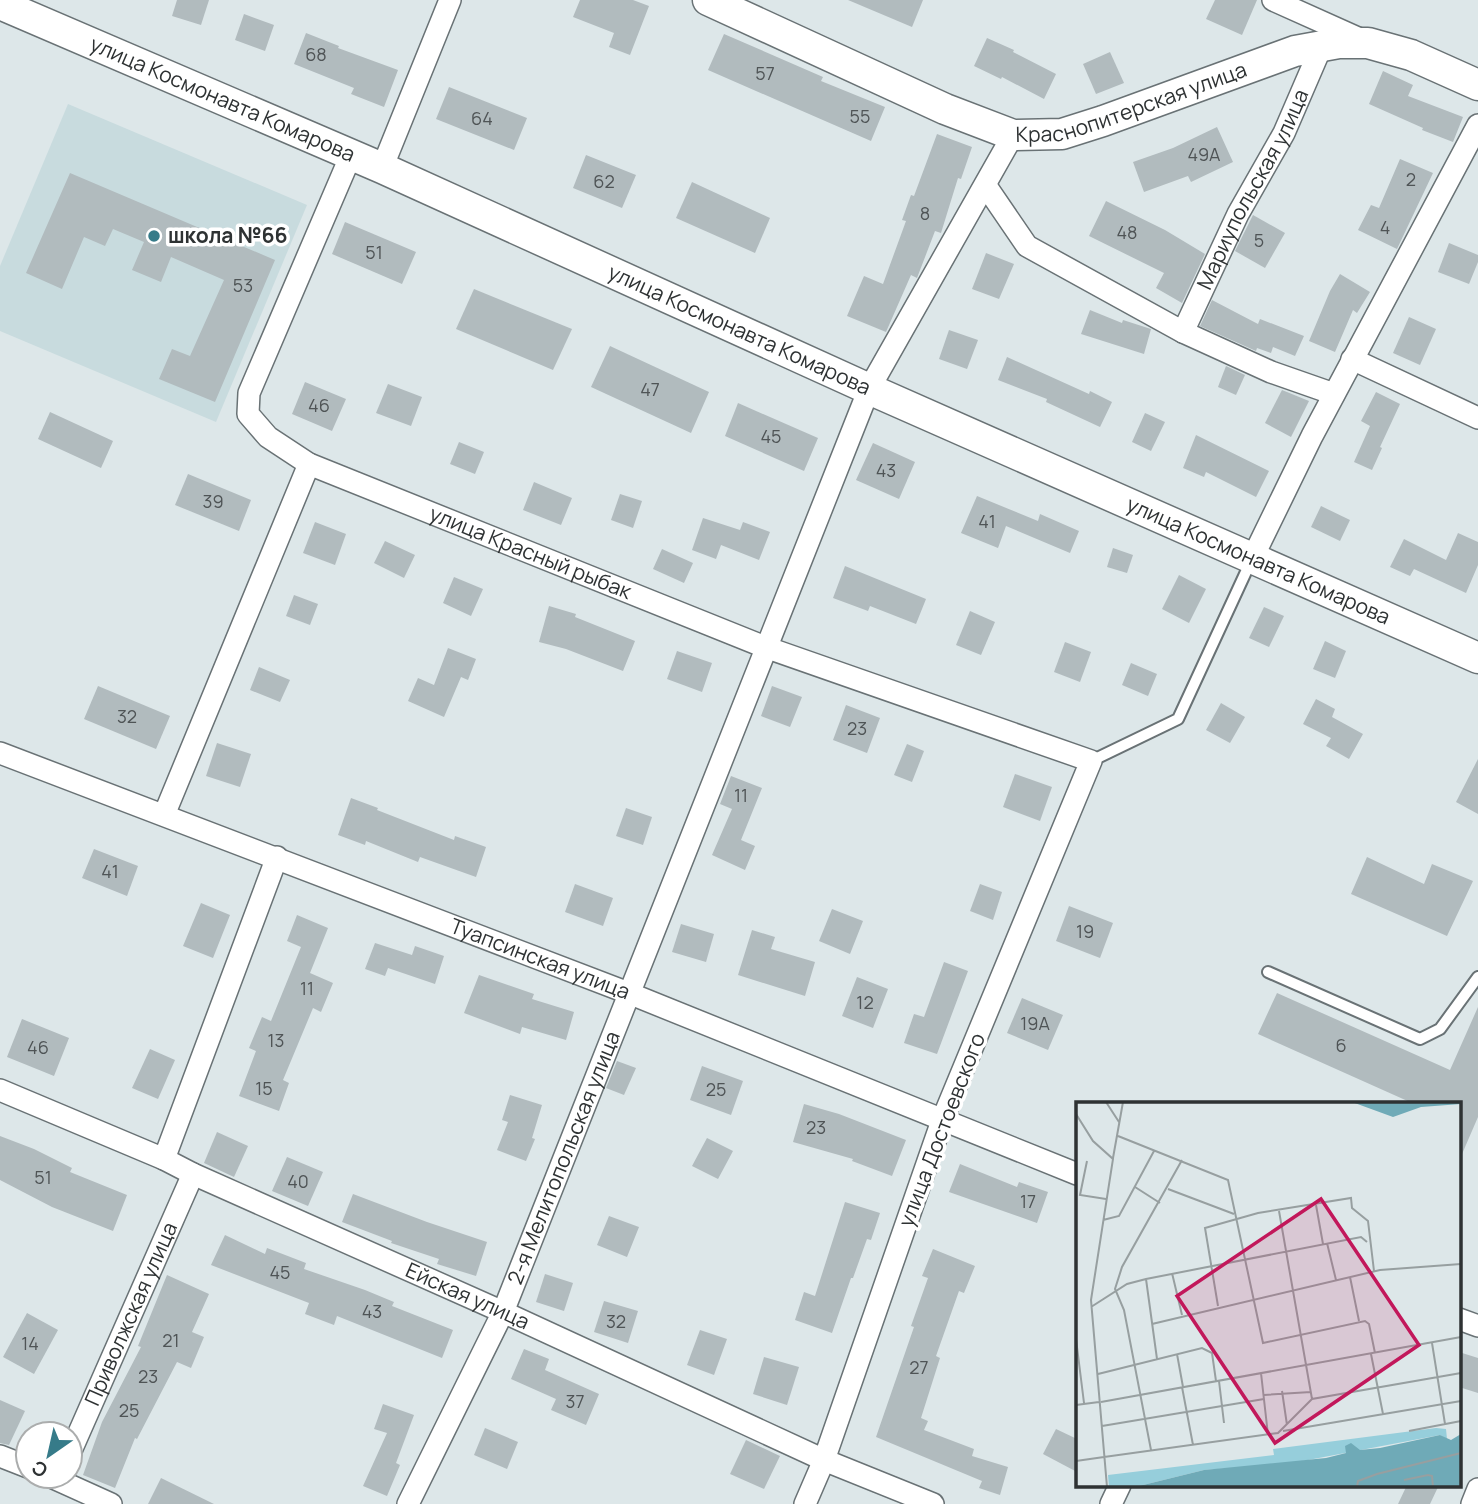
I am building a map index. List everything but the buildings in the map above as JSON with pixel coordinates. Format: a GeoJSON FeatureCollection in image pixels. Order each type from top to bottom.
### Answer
{"type":"FeatureCollection","features":[{"type":"Feature","properties":{"kind":"main road","name":"Краснопитерская улица"},"geometry":{"type":"LineString","coordinates":[[708,0],[945,109],[1013,135],[1062,134],[1295,51],[1322,45],[1368,43],[1410,55],[1478,85]]}},
{"type":"Feature","properties":{"kind":"main road","name":"улица Космонавта Комарова"},"geometry":{"type":"LineString","coordinates":[[0,4],[382,168],[869,389],[1478,658]]}},
{"type":"Feature","properties":{"kind":"street"},"geometry":{"type":"LineString","coordinates":[[382,168],[450,0]]}},
{"type":"Feature","properties":{"kind":"street"},"geometry":{"type":"LineString","coordinates":[[1273,0],[1368,43]]}},
{"type":"Feature","properties":{"kind":"street","name":"Мариупольская улица"},"geometry":{"type":"LineString","coordinates":[[1183,332],[1238,214],[1284,133],[1322,45]]}},
{"type":"Feature","properties":{"kind":"street"},"geometry":{"type":"LineString","coordinates":[[1252,559],[1352,359],[1478,125]]}},
{"type":"Feature","properties":{"kind":"street","name":"2-я Мелитопольская улица"},"geometry":{"type":"LineString","coordinates":[[408,1504],[503,1312],[869,389],[1013,135]]}},
{"type":"Feature","properties":{"kind":"street","name":"улица Красный рыбак"},"geometry":{"type":"LineString","coordinates":[[351,155],[249,393],[248,414],[268,437],[309,464],[765,648],[1091,761]]}},
{"type":"Feature","properties":{"kind":"street"},"geometry":{"type":"LineString","coordinates":[[986,186],[1027,246],[1183,332],[1271,372],[1334,394]]}},
{"type":"Feature","properties":{"kind":"street"},"geometry":{"type":"LineString","coordinates":[[1352,359],[1478,418]]}},
{"type":"Feature","properties":{"kind":"street"},"geometry":{"type":"LineString","coordinates":[[164,815],[309,464]]}},
{"type":"Feature","properties":{"kind":"street","name":"Туапсинская улица"},"geometry":{"type":"LineString","coordinates":[[0,753],[631,994],[1076,1174]]}},
{"type":"Feature","properties":{"kind":"street","name":"улица Достоевского"},"geometry":{"type":"LineString","coordinates":[[805,1504],[824,1460],[943,1118],[1091,761]]}},
{"type":"Feature","properties":{"kind":"street"},"geometry":{"type":"LineString","coordinates":[[164,1159],[277,857]]}},
{"type":"Feature","properties":{"kind":"street","name":"Ейская улица"},"geometry":{"type":"LineString","coordinates":[[0,1090],[164,1159],[824,1460],[933,1504]]}},
{"type":"Feature","properties":{"kind":"street","name":"Приволжская улица"},"geometry":{"type":"LineString","coordinates":[[84,1421],[193,1174]]}},
{"type":"Feature","properties":{"kind":"street"},"geometry":{"type":"LineString","coordinates":[[1460,1319],[1478,1326]]}},
{"type":"Feature","properties":{"kind":"street"},"geometry":{"type":"LineString","coordinates":[[1111,1504],[1120,1486]]}},
{"type":"Feature","properties":{"kind":"street"},"geometry":{"type":"LineString","coordinates":[[1472,1504],[1478,1489]]}},
{"type":"Feature","properties":{"kind":"street"},"geometry":{"type":"LineString","coordinates":[[82,1490],[111,1504]]}},
{"type":"Feature","properties":{"kind":"lane"},"geometry":{"type":"LineString","coordinates":[[1091,761],[1178,719],[1252,559]]}},
{"type":"Feature","properties":{"kind":"lane"},"geometry":{"type":"LineString","coordinates":[[1268,972],[1420,1039],[1440,1029],[1478,977]]}},
{"type":"Feature","properties":{"kind":"shaded area","name":"школа №66"},"geometry":{"type":"Polygon","coordinates":[[[68,104],[307,205],[216,422],[0,331],[0,266],[68,104]]]}},
{"type":"Feature","properties":{"kind":"place","name":"школа №66"},"geometry":{"type":"Point","coordinates":[154,236]}}]}
